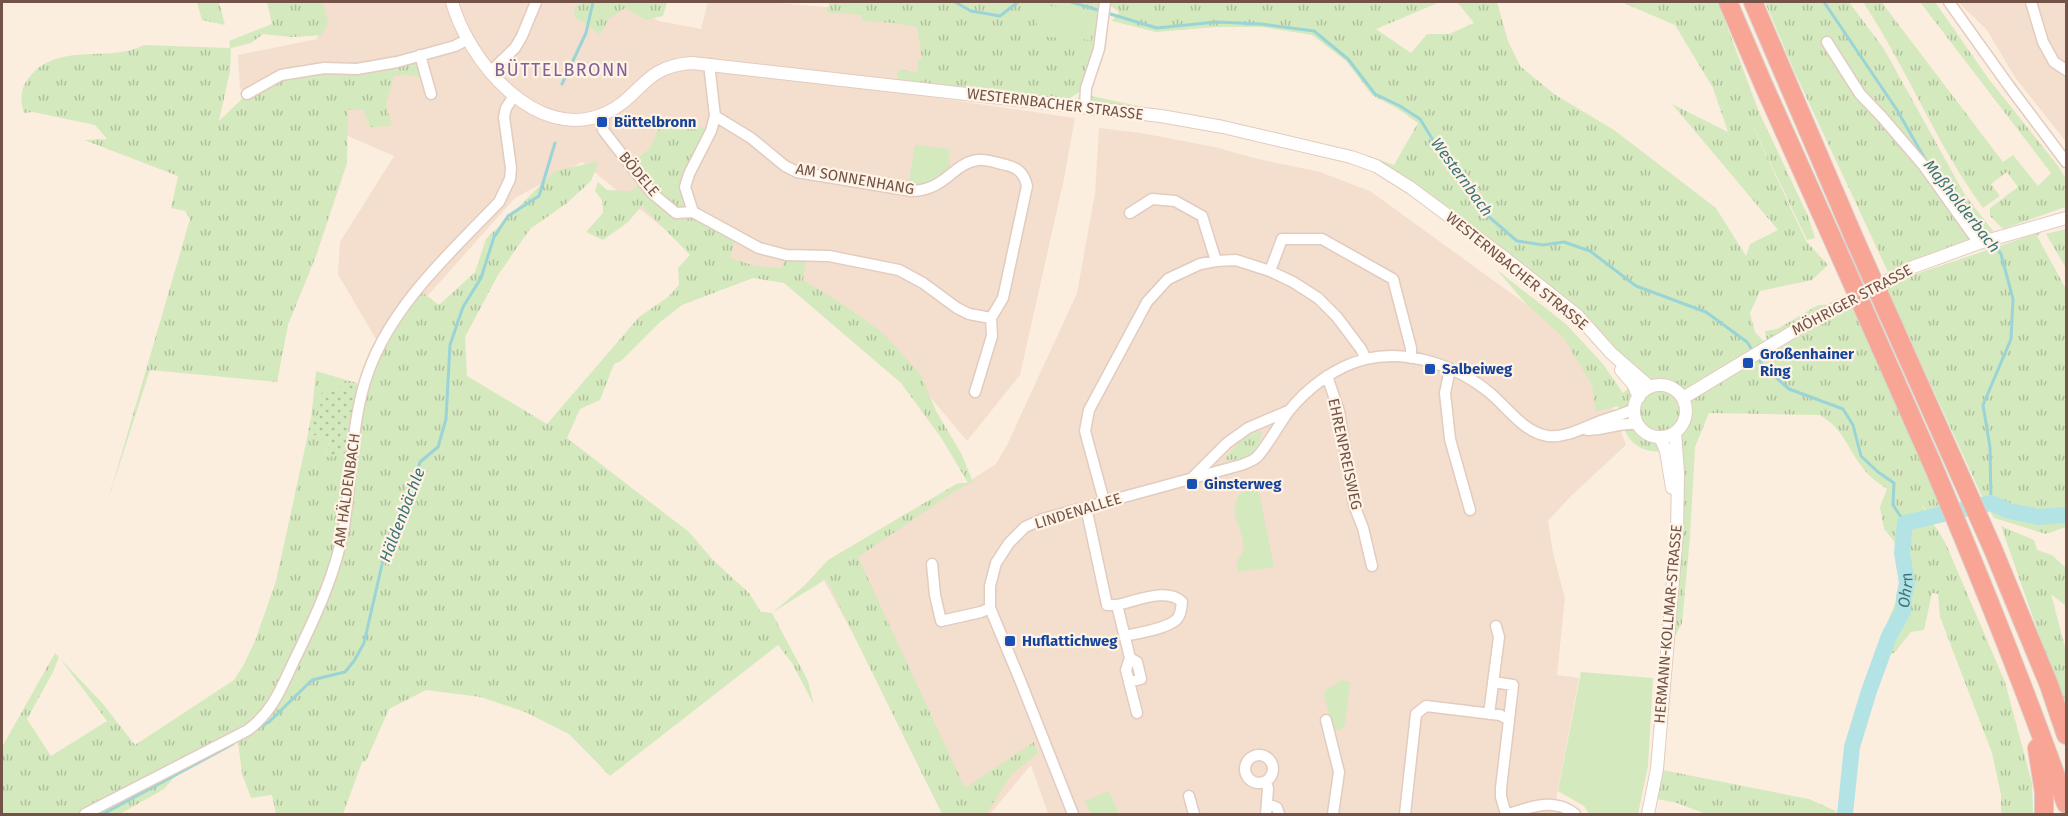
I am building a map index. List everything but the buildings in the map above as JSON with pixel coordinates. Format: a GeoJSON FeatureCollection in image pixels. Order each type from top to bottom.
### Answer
{"type":"FeatureCollection","features":[{"type":"Feature","properties":{"kind":"highway"},"geometry":{"type":"LineString","coordinates":[[1728,2],[1971,556],[2037,721],[2067,804]]}},
{"type":"Feature","properties":{"kind":"highway"},"geometry":{"type":"LineString","coordinates":[[1753,2],[1992,547],[2067,735]]}},
{"type":"Feature","properties":{"kind":"highway"},"geometry":{"type":"LineString","coordinates":[[2037,721],[2036,743],[2044,792],[2044,814]]}},
{"type":"Feature","properties":{"kind":"street","name":"WESTERNBACHER STRASSE"},"geometry":{"type":"LineString","coordinates":[[452,2],[468,39],[490,72],[514,96],[539,112],[563,118],[576,119],[604,114],[615,108],[654,74],[667,67],[692,63],[1161,116],[1223,127],[1351,156],[1376,166],[1411,188],[1501,255],[1578,316],[1611,353],[1650,387]]}},
{"type":"Feature","properties":{"kind":"street"},"geometry":{"type":"LineString","coordinates":[[490,72],[515,48],[536,2]]}},
{"type":"Feature","properties":{"kind":"street"},"geometry":{"type":"LineString","coordinates":[[1085,107],[1086,88],[1099,49],[1105,2]]}},
{"type":"Feature","properties":{"kind":"street"},"geometry":{"type":"LineString","coordinates":[[1949,2],[2067,162]]}},
{"type":"Feature","properties":{"kind":"street"},"geometry":{"type":"LineString","coordinates":[[2031,2],[2043,42],[2054,62],[2067,70]]}},
{"type":"Feature","properties":{"kind":"street"},"geometry":{"type":"LineString","coordinates":[[247,94],[281,75],[324,68],[357,69],[398,62],[455,46],[468,39]]}},
{"type":"Feature","properties":{"kind":"street"},"geometry":{"type":"LineString","coordinates":[[1827,42],[1860,94],[1924,166],[1979,243]]}},
{"type":"Feature","properties":{"kind":"street"},"geometry":{"type":"LineString","coordinates":[[420,55],[431,94]]}},
{"type":"Feature","properties":{"kind":"street"},"geometry":{"type":"LineString","coordinates":[[693,212],[685,187],[715,116],[709,64]]}},
{"type":"Feature","properties":{"kind":"street","name":"AM HÄLDENBACH"},"geometry":{"type":"LineString","coordinates":[[85,814],[248,730],[268,712],[295,660],[325,593],[340,549],[359,407],[368,372],[376,352],[394,321],[418,289],[499,202],[506,190],[510,168],[505,113],[514,96]]}},
{"type":"Feature","properties":{"kind":"street","name":"BÖDELE"},"geometry":{"type":"LineString","coordinates":[[604,114],[603,130],[652,193],[676,213],[693,212],[759,248],[786,255],[829,256],[898,270],[923,283],[957,308],[969,314],[991,318]]}},
{"type":"Feature","properties":{"kind":"street","name":"AM SONNENHANG"},"geometry":{"type":"LineString","coordinates":[[715,116],[750,138],[785,166],[797,172],[912,191],[924,191],[934,187],[966,164],[976,160],[1015,167],[1021,172],[1027,186],[1003,298],[991,318],[992,336],[975,392]]}},
{"type":"Feature","properties":{"kind":"street"},"geometry":{"type":"LineString","coordinates":[[1130,213],[1152,199],[1175,201],[1202,216],[1216,261]]}},
{"type":"Feature","properties":{"kind":"street","name":"MÖHRIGER STRASSE"},"geometry":{"type":"LineString","coordinates":[[1683,398],[1768,346],[1912,267],[1979,243],[2067,218]]}},
{"type":"Feature","properties":{"kind":"street"},"geometry":{"type":"LineString","coordinates":[[1270,271],[1282,238],[1322,239],[1392,279],[1411,348],[1411,358]]}},
{"type":"Feature","properties":{"kind":"street"},"geometry":{"type":"LineString","coordinates":[[1104,501],[1085,432],[1089,410],[1147,302],[1168,279],[1200,264],[1216,261],[1236,260],[1270,271],[1318,298],[1337,317],[1361,348],[1366,359]]}},
{"type":"Feature","properties":{"kind":"street"},"geometry":{"type":"LineString","coordinates":[[1611,353],[1619,368],[1633,384],[1639,397]]}},
{"type":"Feature","properties":{"kind":"street","name":"LINDENALLEE"},"geometry":{"type":"LineString","coordinates":[[1073,814],[990,608],[990,585],[996,563],[1009,543],[1025,527],[1043,519],[1241,465],[1256,458],[1290,410],[1311,388],[1346,366],[1366,359],[1411,358],[1432,362],[1450,369],[1489,392],[1534,432],[1546,436],[1558,436],[1583,430],[1634,409]]}},
{"type":"Feature","properties":{"kind":"street"},"geometry":{"type":"LineString","coordinates":[[1450,369],[1445,393],[1450,439],[1470,510]]}},
{"type":"Feature","properties":{"kind":"street","name":"EHRENPREISWEG"},"geometry":{"type":"LineString","coordinates":[[1328,376],[1339,411],[1354,505],[1363,528],[1372,566]]}},
{"type":"Feature","properties":{"kind":"street"},"geometry":{"type":"LineString","coordinates":[[1663,385],[1672,388],[1683,398],[1686,414],[1684,422],[1675,433],[1660,438],[1651,436],[1638,424],[1634,409],[1639,397],[1650,387],[1663,385]]}},
{"type":"Feature","properties":{"kind":"street","name":"LINDENALLEE"},"geometry":{"type":"LineString","coordinates":[[1192,478],[1227,443],[1248,428],[1290,410]]}},
{"type":"Feature","properties":{"kind":"street"},"geometry":{"type":"LineString","coordinates":[[1583,430],[1601,430],[1638,424]]}},
{"type":"Feature","properties":{"kind":"street","name":"HERMANN-KOLLMAR-STRASSE"},"geometry":{"type":"LineString","coordinates":[[1648,814],[1657,769],[1677,519],[1678,473],[1675,433]]}},
{"type":"Feature","properties":{"kind":"street"},"geometry":{"type":"LineString","coordinates":[[1660,438],[1666,451],[1677,519]]}},
{"type":"Feature","properties":{"kind":"street"},"geometry":{"type":"LineString","coordinates":[[1086,507],[1107,605],[1118,605],[1167,595],[1178,598],[1182,602],[1181,611],[1176,620],[1161,627],[1125,636]]}},
{"type":"Feature","properties":{"kind":"street"},"geometry":{"type":"LineString","coordinates":[[932,564],[935,595],[941,621],[990,608]]}},
{"type":"Feature","properties":{"kind":"street"},"geometry":{"type":"LineString","coordinates":[[1118,605],[1130,658],[1126,670],[1137,713]]}},
{"type":"Feature","properties":{"kind":"street"},"geometry":{"type":"LineString","coordinates":[[1489,714],[1498,637],[1496,626]]}},
{"type":"Feature","properties":{"kind":"street"},"geometry":{"type":"LineString","coordinates":[[1493,682],[1513,685],[1501,788],[1501,797],[1508,814],[1538,805],[1551,804],[1563,807],[1575,814]]}},
{"type":"Feature","properties":{"kind":"street"},"geometry":{"type":"LineString","coordinates":[[1405,814],[1416,714],[1426,706],[1500,715],[1509,720]]}},
{"type":"Feature","properties":{"kind":"street"},"geometry":{"type":"LineString","coordinates":[[1326,720],[1339,772],[1333,814]]}},
{"type":"Feature","properties":{"kind":"street"},"geometry":{"type":"LineString","coordinates":[[1266,781],[1268,789],[1266,809],[1277,808],[1279,814]]}},
{"type":"Feature","properties":{"kind":"street"},"geometry":{"type":"LineString","coordinates":[[1189,796],[1194,814]]}},
{"type":"Feature","properties":{"kind":"shaded area"},"geometry":{"type":"Polygon","coordinates":[[[323,2],[619,2],[659,21],[701,29],[708,2],[767,2],[932,16],[925,96],[1075,118],[1064,179],[1020,375],[967,441],[926,392],[784,283],[689,249],[582,162],[515,198],[381,348],[338,274],[340,242],[394,156],[343,134],[327,84],[240,89],[238,55],[317,39],[323,2]]]}},
{"type":"Feature","properties":{"kind":"shaded area"},"geometry":{"type":"Polygon","coordinates":[[[1958,2],[2066,2],[2066,142],[2014,76],[1987,30],[1958,2]]]}},
{"type":"Feature","properties":{"kind":"shaded area"},"geometry":{"type":"Polygon","coordinates":[[[1099,128],[1141,133],[1215,147],[1320,172],[1370,191],[1562,330],[1599,372],[1626,445],[1571,496],[1548,521],[1553,553],[1565,598],[1557,675],[1579,678],[1556,800],[1560,814],[1048,814],[1031,765],[990,814],[951,814],[821,575],[996,464],[1008,443],[1077,293],[1095,193],[1099,128]]]}},
{"type":"Feature","properties":{"kind":"green space"},"geometry":{"type":"Polygon","coordinates":[[[197,2],[219,2],[225,25],[202,20],[197,2]]]}},
{"type":"Feature","properties":{"kind":"green space"},"geometry":{"type":"Polygon","coordinates":[[[267,2],[323,2],[328,22],[322,35],[291,37],[263,34],[251,43],[231,48],[230,71],[219,121],[247,94],[281,75],[357,69],[420,55],[426,79],[408,75],[394,76],[386,105],[392,126],[370,127],[363,110],[348,110],[347,163],[316,256],[288,325],[277,382],[150,370],[109,497],[190,219],[185,211],[171,208],[178,176],[84,140],[107,139],[95,125],[33,112],[24,113],[21,97],[23,87],[32,74],[44,64],[57,58],[116,53],[144,45],[230,48],[229,41],[272,24],[267,2]]]}},
{"type":"Feature","properties":{"kind":"green space"},"geometry":{"type":"Polygon","coordinates":[[[584,2],[667,2],[663,16],[646,20],[625,8],[609,19],[600,35],[575,18],[574,8],[584,2]]]}},
{"type":"Feature","properties":{"kind":"green space"},"geometry":{"type":"Polygon","coordinates":[[[830,2],[1105,2],[1440,2],[1376,29],[1411,53],[1427,34],[1449,34],[1474,23],[1457,2],[1497,2],[1508,41],[1520,66],[1554,94],[1614,130],[1716,208],[1746,256],[1750,244],[1778,230],[1672,104],[1728,132],[1713,88],[1675,25],[1621,2],[1718,2],[1759,112],[1808,216],[1815,238],[1807,240],[1742,103],[1806,241],[1828,265],[1812,280],[1760,291],[1750,313],[1755,332],[1767,345],[1765,331],[1777,329],[1818,305],[1842,304],[1768,347],[1773,352],[1808,330],[1854,306],[1943,507],[1932,517],[1921,504],[1945,542],[2005,682],[2032,783],[2033,814],[2001,814],[2001,794],[1992,753],[1940,617],[1938,594],[1932,593],[1924,630],[1911,632],[1895,652],[1879,662],[1874,654],[1902,587],[1894,541],[1884,529],[1880,507],[1887,489],[1868,474],[1841,434],[1828,420],[1819,415],[1709,413],[1695,447],[1682,623],[1666,654],[1677,533],[1674,433],[1660,438],[1666,451],[1646,450],[1632,441],[1627,434],[1618,406],[1596,412],[1592,385],[1563,337],[1527,305],[1496,269],[1567,325],[1603,364],[1623,393],[1633,384],[1577,316],[1376,166],[1223,127],[1073,106],[1084,89],[1067,100],[897,81],[898,69],[917,72],[918,60],[922,59],[917,27],[863,21],[861,15],[826,12],[830,2]],[[1105,2],[1087,95],[1366,155],[1394,165],[1418,123],[1372,95],[1346,61],[1312,35],[1262,27],[1217,27],[1156,32],[1112,21],[1119,12],[1105,2]]]}},
{"type":"Feature","properties":{"kind":"green space"},"geometry":{"type":"Polygon","coordinates":[[[1765,2],[1849,2],[1884,49],[1965,195],[1993,231],[1910,261],[1888,272],[1795,73],[1765,2]]]}},
{"type":"Feature","properties":{"kind":"green space"},"geometry":{"type":"Polygon","coordinates":[[[1863,2],[1885,2],[1883,4],[2003,162],[2013,155],[2038,186],[2051,173],[1920,2],[1935,2],[1988,78],[2058,166],[2066,179],[2066,208],[2003,229],[1990,216],[1990,208],[2018,187],[2007,172],[1991,184],[2000,196],[1983,208],[1951,158],[1894,53],[1863,2]]]}},
{"type":"Feature","properties":{"kind":"green space"},"geometry":{"type":"Polygon","coordinates":[[[1038,5],[1094,10],[1091,40],[1036,36],[1038,5]]]}},
{"type":"Feature","properties":{"kind":"green space"},"geometry":{"type":"Polygon","coordinates":[[[679,119],[711,131],[685,187],[693,212],[736,235],[730,258],[755,266],[781,268],[786,255],[807,256],[803,280],[844,305],[884,334],[921,375],[936,411],[961,453],[973,482],[955,491],[858,557],[965,788],[1034,742],[1038,753],[1012,774],[986,814],[942,814],[826,579],[772,613],[808,681],[814,705],[792,663],[778,645],[610,776],[569,734],[525,712],[481,697],[426,690],[389,709],[366,761],[362,762],[343,814],[276,814],[272,795],[251,798],[242,774],[238,741],[178,773],[164,789],[120,814],[2,814],[2,747],[55,653],[59,657],[53,672],[27,719],[51,756],[107,721],[60,658],[103,704],[135,745],[234,680],[255,641],[276,581],[308,434],[331,438],[325,456],[368,372],[418,289],[439,305],[475,272],[486,239],[555,171],[599,161],[591,181],[567,203],[530,229],[498,275],[465,337],[467,376],[547,424],[639,317],[668,297],[679,285],[678,268],[690,255],[642,206],[627,223],[603,240],[586,232],[603,213],[602,200],[595,191],[598,182],[607,190],[630,191],[643,183],[630,165],[650,148],[660,125],[679,119]],[[753,278],[682,305],[659,323],[621,361],[614,364],[600,400],[580,409],[567,438],[689,532],[714,561],[749,593],[761,612],[772,613],[805,585],[828,560],[958,483],[968,483],[942,439],[901,383],[784,283],[753,278]]]}},
{"type":"Feature","properties":{"kind":"green space"},"geometry":{"type":"Polygon","coordinates":[[[915,145],[949,149],[950,169],[931,182],[908,185],[915,145]]]}},
{"type":"Feature","properties":{"kind":"green space"},"geometry":{"type":"Polygon","coordinates":[[[2066,229],[2066,268],[2046,234],[2066,229]]]}},
{"type":"Feature","properties":{"kind":"green space"},"geometry":{"type":"Polygon","coordinates":[[[2041,232],[2037,236],[2066,289],[2066,527],[2046,534],[1994,518],[1887,289],[1913,275],[2041,232]]]}},
{"type":"Feature","properties":{"kind":"green space"},"geometry":{"type":"Polygon","coordinates":[[[316,371],[357,383],[340,383],[340,392],[319,419],[311,420],[316,371]]]}},
{"type":"Feature","properties":{"kind":"green space"},"geometry":{"type":"Polygon","coordinates":[[[340,383],[357,383],[359,407],[353,455],[325,457],[331,438],[308,434],[310,420],[319,419],[322,390],[340,392],[340,383]]]}},
{"type":"Feature","properties":{"kind":"green space"},"geometry":{"type":"Polygon","coordinates":[[[1262,431],[1258,450],[1246,458],[1223,461],[1243,437],[1262,431]]]}},
{"type":"Feature","properties":{"kind":"green space"},"geometry":{"type":"Polygon","coordinates":[[[1257,482],[1274,567],[1238,572],[1237,560],[1243,551],[1243,541],[1235,512],[1236,502],[1242,492],[1257,482]]]}},
{"type":"Feature","properties":{"kind":"green space"},"geometry":{"type":"Polygon","coordinates":[[[2001,526],[2034,540],[2037,550],[2052,555],[2066,568],[2066,606],[2051,594],[2066,651],[2066,712],[2001,526]]]}},
{"type":"Feature","properties":{"kind":"green space"},"geometry":{"type":"Polygon","coordinates":[[[1581,672],[1653,678],[1648,766],[1638,814],[1589,814],[1584,806],[1558,791],[1581,672]]]}},
{"type":"Feature","properties":{"kind":"green space"},"geometry":{"type":"Polygon","coordinates":[[[1341,680],[1350,682],[1345,725],[1335,730],[1332,728],[1324,694],[1326,690],[1341,680]]]}},
{"type":"Feature","properties":{"kind":"green space"},"geometry":{"type":"Polygon","coordinates":[[[1657,769],[1809,799],[1836,811],[1835,814],[1706,814],[1677,803],[1652,798],[1657,769]]]}},
{"type":"Feature","properties":{"kind":"green space"},"geometry":{"type":"Polygon","coordinates":[[[1109,791],[1119,814],[1091,814],[1085,801],[1109,791]]]}},
{"type":"Feature","properties":{"kind":"waterway","name":"Häldenbächle"},"geometry":{"type":"LineString","coordinates":[[562,84],[586,33],[593,2]]}},
{"type":"Feature","properties":{"kind":"waterway","name":"Westernbach"},"geometry":{"type":"LineString","coordinates":[[955,2],[971,11],[1000,16],[1018,2]]}},
{"type":"Feature","properties":{"kind":"waterway","name":"Westernbach"},"geometry":{"type":"LineString","coordinates":[[1071,2],[1101,11]]}},
{"type":"Feature","properties":{"kind":"waterway","name":"Maßholderbach"},"geometry":{"type":"LineString","coordinates":[[1824,2],[1897,110],[1925,159]]}},
{"type":"Feature","properties":{"kind":"waterway","name":"Westernbach"},"geometry":{"type":"LineString","coordinates":[[1107,13],[1157,28],[1216,22],[1261,24],[1314,31],[1348,59],[1375,94],[1420,119],[1441,153],[1488,216],[1517,241],[1543,245],[1564,242],[1590,251],[1636,286],[1706,312],[1747,342],[1753,351]]}},
{"type":"Feature","properties":{"kind":"waterway","name":"Häldenbächle"},"geometry":{"type":"LineString","coordinates":[[256,729],[269,722],[312,680],[345,672],[364,643],[384,556],[408,505],[420,462],[438,447],[446,419],[450,345],[463,307],[481,278],[494,237],[508,216],[539,196],[555,143]]}},
{"type":"Feature","properties":{"kind":"waterway","name":"Maßholderbach"},"geometry":{"type":"LineString","coordinates":[[1932,169],[1990,237]]}},
{"type":"Feature","properties":{"kind":"waterway","name":"Maßholderbach"},"geometry":{"type":"LineString","coordinates":[[1991,503],[1990,447],[1983,405],[2011,339],[2013,299],[2001,254],[1993,243]]}},
{"type":"Feature","properties":{"kind":"waterway","name":"Westernbach"},"geometry":{"type":"LineString","coordinates":[[1757,357],[1764,367],[1789,389],[1843,409],[1853,425],[1861,456],[1894,483],[1893,505],[1905,523]]}},
{"type":"Feature","properties":{"kind":"waterway","name":"Ohrn"},"geometry":{"type":"LineString","coordinates":[[1845,814],[1852,747],[1889,636],[1903,611],[1907,583],[1902,553],[1905,523],[1991,503],[2009,511],[2039,517],[2066,515]]}},
{"type":"Feature","properties":{"kind":"waterway","name":"Häldenbächle"},"geometry":{"type":"LineString","coordinates":[[103,814],[233,744]]}},
{"type":"Feature","properties":{"kind":"place","name":"Büttelbronn"},"geometry":{"type":"Point","coordinates":[602,122]}},
{"type":"Feature","properties":{"kind":"place","name":"Großenhainer Ring"},"geometry":{"type":"Point","coordinates":[1748,363]}},
{"type":"Feature","properties":{"kind":"place","name":"Salbeiweg"},"geometry":{"type":"Point","coordinates":[1430,369]}},
{"type":"Feature","properties":{"kind":"place","name":"Ginsterweg"},"geometry":{"type":"Point","coordinates":[1192,484]}},
{"type":"Feature","properties":{"kind":"place","name":"Huflattichweg"},"geometry":{"type":"Point","coordinates":[1010,641]}},
{"type":"Feature","properties":{"kind":"district","name":"BÜTTELBRONN"},"geometry":{"type":"Point","coordinates":[562,70]}}]}
